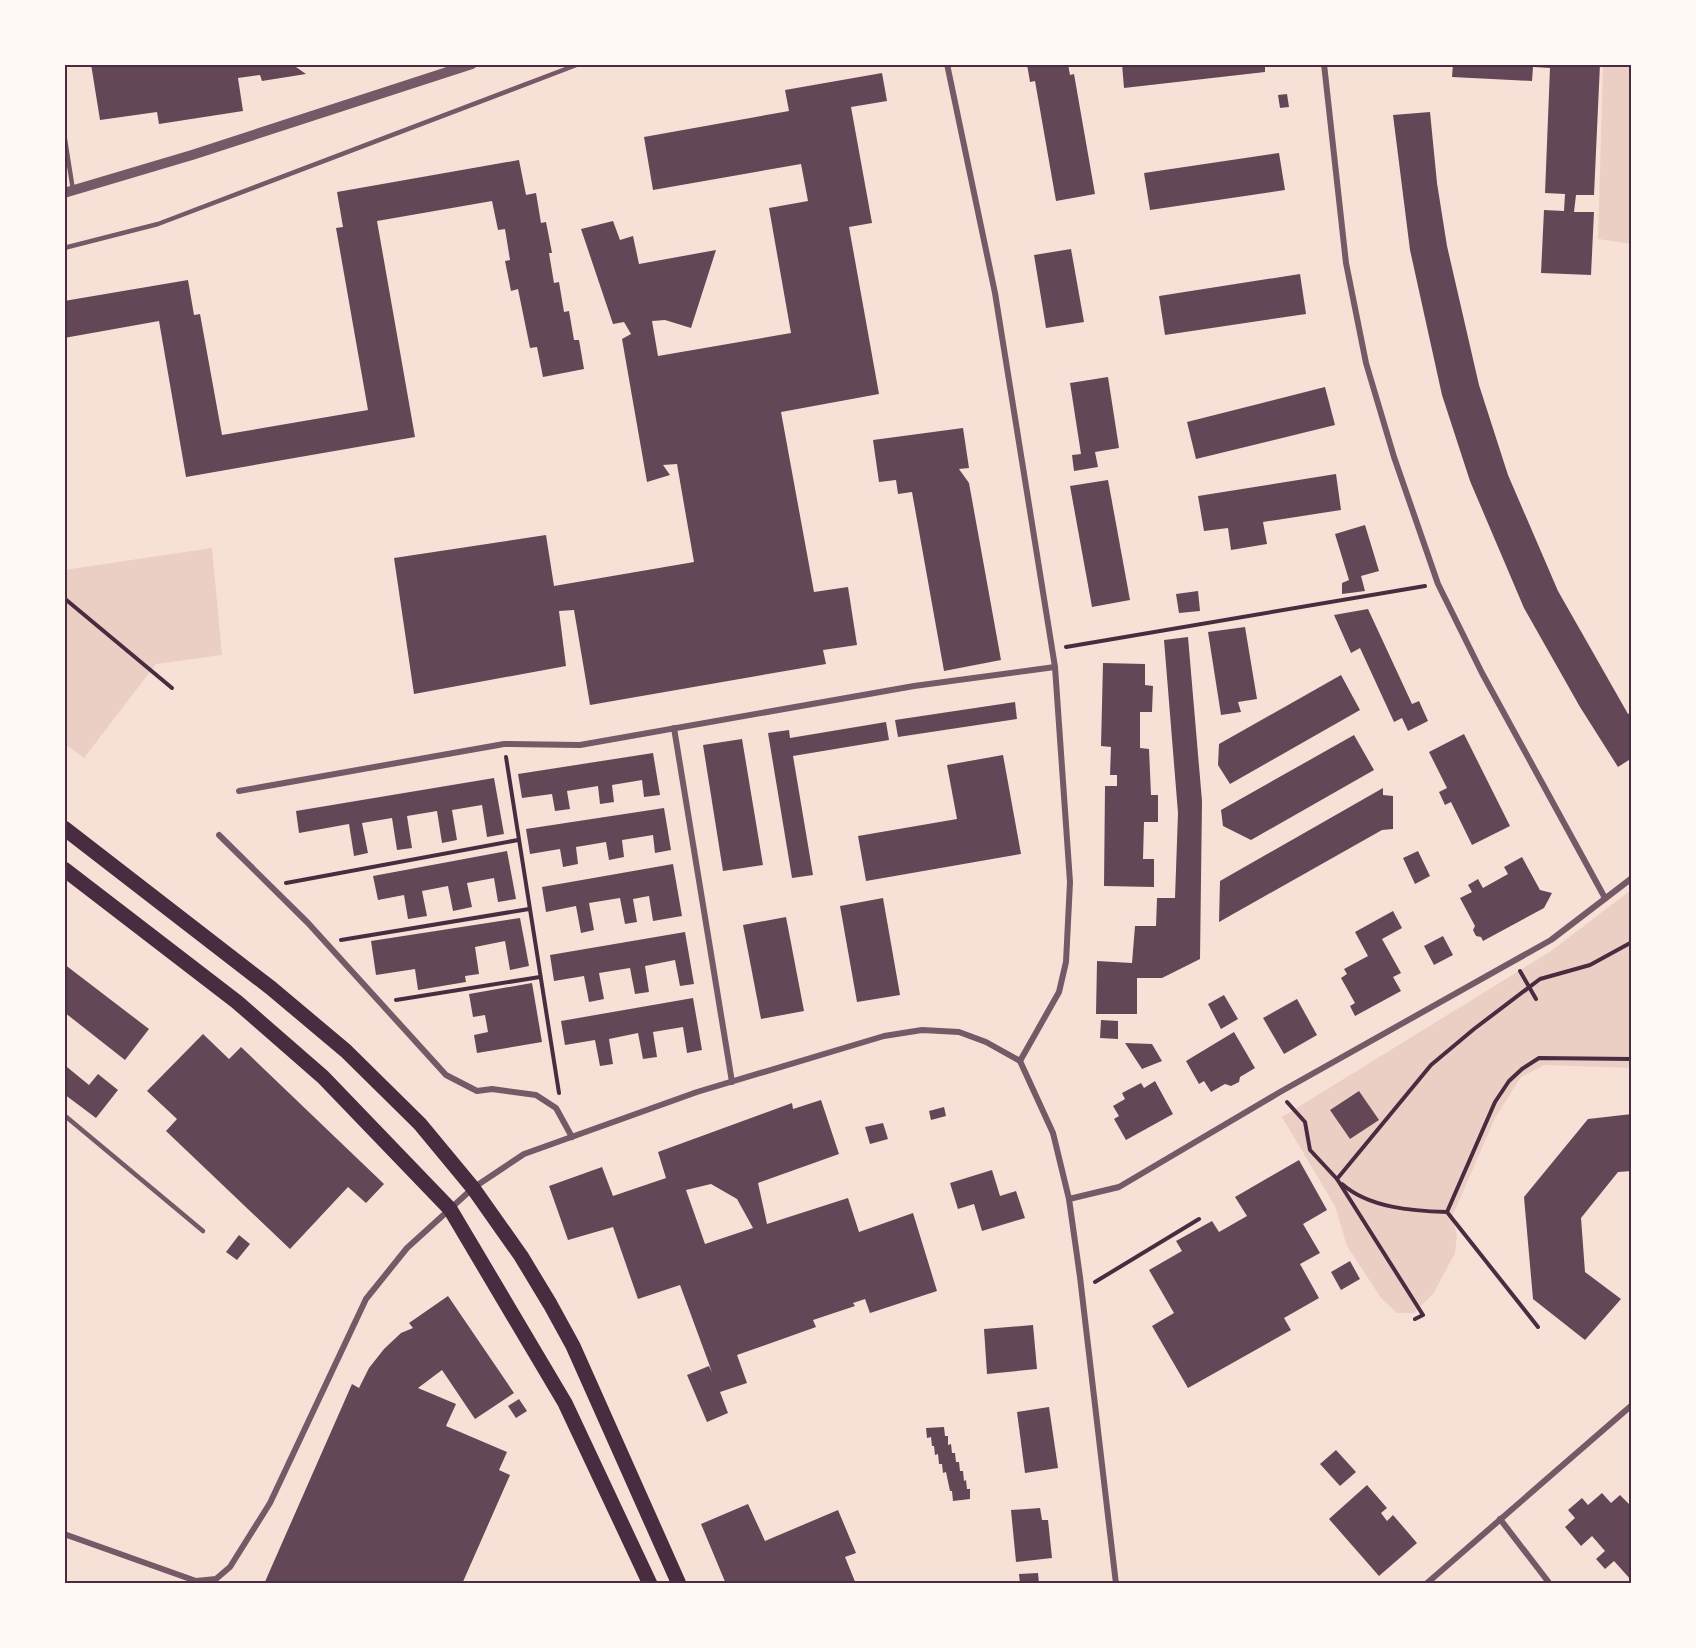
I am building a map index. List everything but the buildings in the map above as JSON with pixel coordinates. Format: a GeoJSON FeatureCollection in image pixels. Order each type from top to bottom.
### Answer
{"type":"FeatureCollection","features":[{"type":"Feature","properties":{"kind":"main road"},"geometry":{"type":"LineString","coordinates":[[64,828],[271,988],[346,1051],[420,1124],[473,1188],[521,1256],[573,1346],[679,1584]]}},
{"type":"Feature","properties":{"kind":"main road"},"geometry":{"type":"LineString","coordinates":[[64,869],[237,1002],[322,1077],[450,1209],[565,1403],[650,1584]]}},
{"type":"Feature","properties":{"kind":"street"},"geometry":{"type":"LineString","coordinates":[[69,191],[192,155],[471,64]]}},
{"type":"Feature","properties":{"kind":"street"},"geometry":{"type":"LineString","coordinates":[[947,64],[995,293],[1055,667],[1070,882],[1066,962],[1059,992],[1020,1061]]}},
{"type":"Feature","properties":{"kind":"street"},"geometry":{"type":"LineString","coordinates":[[1324,64],[1346,263],[1366,363],[1394,458],[1438,584],[1482,674],[1605,898]]}},
{"type":"Feature","properties":{"kind":"street"},"geometry":{"type":"LineString","coordinates":[[239,791],[504,744],[580,745],[914,687],[1055,667]]}},
{"type":"Feature","properties":{"kind":"street"},"geometry":{"type":"LineString","coordinates":[[674,728],[732,1082]]}},
{"type":"Feature","properties":{"kind":"street"},"geometry":{"type":"LineString","coordinates":[[219,835],[327,943],[446,1075],[477,1091],[492,1089],[536,1095],[556,1108],[572,1137]]}},
{"type":"Feature","properties":{"kind":"street"},"geometry":{"type":"LineString","coordinates":[[1069,1199],[1119,1187],[1280,1092],[1551,940],[1632,878]]}},
{"type":"Feature","properties":{"kind":"street"},"geometry":{"type":"LineString","coordinates":[[64,1534],[196,1581],[216,1579],[230,1567],[270,1503],[366,1299],[407,1248],[473,1188],[524,1154],[697,1092],[884,1036],[922,1030],[959,1032],[986,1042],[1020,1061],[1053,1133],[1069,1199],[1082,1290],[1116,1584]]}},
{"type":"Feature","properties":{"kind":"street"},"geometry":{"type":"LineString","coordinates":[[1425,1584],[1632,1405]]}},
{"type":"Feature","properties":{"kind":"street"},"geometry":{"type":"LineString","coordinates":[[1500,1519],[1550,1584]]}},
{"type":"Feature","properties":{"kind":"lane"},"geometry":{"type":"LineString","coordinates":[[64,248],[168,221],[579,64]]}},
{"type":"Feature","properties":{"kind":"lane"},"geometry":{"type":"LineString","coordinates":[[64,133],[69,191]]}},
{"type":"Feature","properties":{"kind":"lane"},"geometry":{"type":"LineString","coordinates":[[64,1115],[203,1231]]}},
{"type":"Feature","properties":{"kind":"path"},"geometry":{"type":"LineString","coordinates":[[1053,649],[1438,584]]}},
{"type":"Feature","properties":{"kind":"path"},"geometry":{"type":"LineString","coordinates":[[64,598],[172,688]]}},
{"type":"Feature","properties":{"kind":"path"},"geometry":{"type":"LineString","coordinates":[[504,744],[563,1122]]}},
{"type":"Feature","properties":{"kind":"path"},"geometry":{"type":"LineString","coordinates":[[270,885],[518,840]]}},
{"type":"Feature","properties":{"kind":"path"},"geometry":{"type":"LineString","coordinates":[[327,943],[529,909]]}},
{"type":"Feature","properties":{"kind":"path"},"geometry":{"type":"LineString","coordinates":[[1337,1179],[1431,1065],[1474,1029],[1540,979],[1590,965],[1632,942]]}},
{"type":"Feature","properties":{"kind":"path"},"geometry":{"type":"LineString","coordinates":[[1514,961],[1536,999]]}},
{"type":"Feature","properties":{"kind":"path"},"geometry":{"type":"LineString","coordinates":[[382,1003],[540,977]]}},
{"type":"Feature","properties":{"kind":"path"},"geometry":{"type":"LineString","coordinates":[[1447,1212],[1495,1102],[1509,1081],[1522,1069],[1539,1058],[1632,1059]]}},
{"type":"Feature","properties":{"kind":"path"},"geometry":{"type":"LineString","coordinates":[[1280,1092],[1305,1122],[1310,1150],[1337,1179],[1346,1187],[1372,1201],[1388,1206],[1447,1212],[1538,1327]]}},
{"type":"Feature","properties":{"kind":"path"},"geometry":{"type":"LineString","coordinates":[[1337,1179],[1423,1315],[1414,1319]]}},
{"type":"Feature","properties":{"kind":"path"},"geometry":{"type":"LineString","coordinates":[[1082,1290],[1199,1219]]}},
{"type":"Feature","properties":{"kind":"shaded area"},"geometry":{"type":"Polygon","coordinates":[[[1603,65],[1631,65],[1631,244],[1598,239],[1603,65]]]}},
{"type":"Feature","properties":{"kind":"shaded area"},"geometry":{"type":"Polygon","coordinates":[[[212,548],[222,655],[156,664],[84,758],[65,744],[64,570],[212,548]]]}},
{"type":"Feature","properties":{"kind":"shaded area"},"geometry":{"type":"Polygon","coordinates":[[[1631,890],[1631,1068],[1545,1065],[1521,1077],[1495,1118],[1452,1217],[1457,1236],[1455,1253],[1433,1294],[1414,1313],[1397,1313],[1381,1298],[1347,1246],[1335,1206],[1282,1117],[1551,951],[1631,890]]]}}]}
